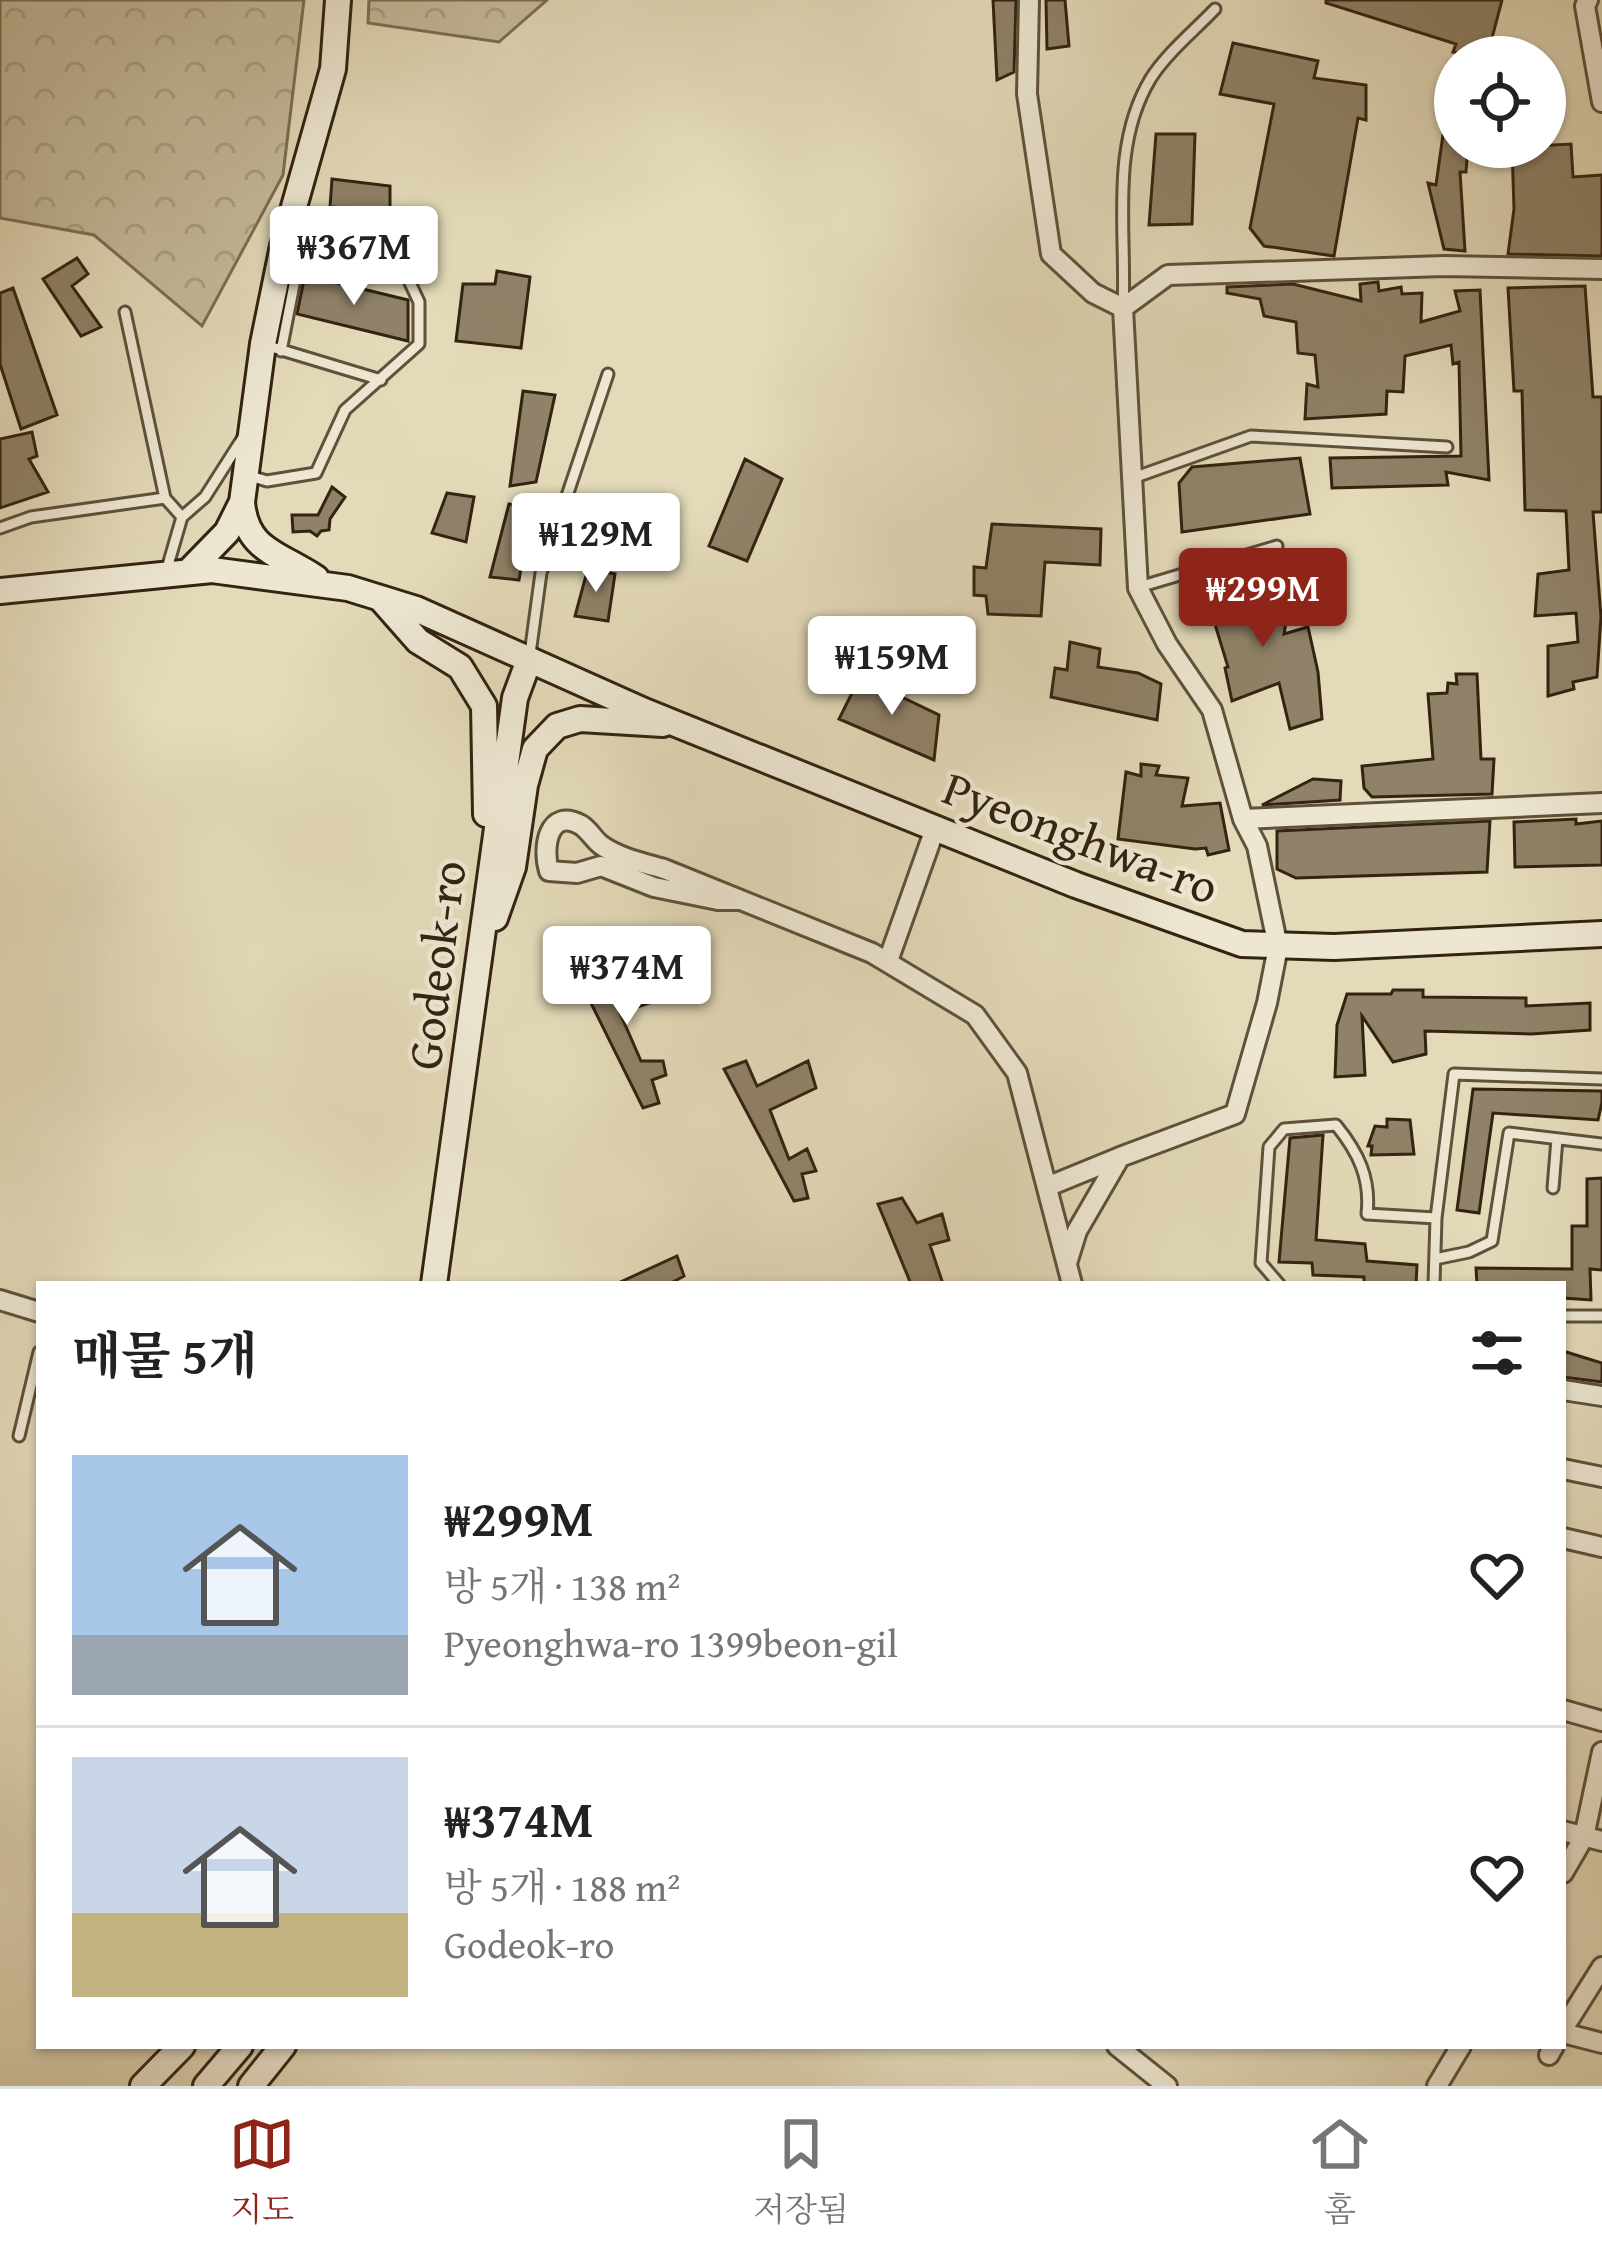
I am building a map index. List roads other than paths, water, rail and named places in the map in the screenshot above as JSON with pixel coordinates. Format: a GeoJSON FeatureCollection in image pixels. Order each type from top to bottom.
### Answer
{"type":"FeatureCollection","features":[{"type":"Feature","properties":{"kind":"main road"},"geometry":{"type":"LineString","coordinates":[[325,584],[259,546],[244,527],[242,502],[332,69],[338,0]]}},
{"type":"Feature","properties":{"kind":"main road"},"geometry":{"type":"LineString","coordinates":[[177,571],[227,532],[242,502]]}},
{"type":"Feature","properties":{"kind":"main road","name":"Pyeonghwa-ro"},"geometry":{"type":"LineString","coordinates":[[0,591],[177,571],[246,573],[379,597],[416,608],[679,724],[1242,944],[1277,947],[1602,934]]}},
{"type":"Feature","properties":{"kind":"main road"},"geometry":{"type":"LineString","coordinates":[[379,597],[418,641],[460,667],[484,706],[487,897]]}},
{"type":"Feature","properties":{"kind":"main road","name":"Godeok-ro"},"geometry":{"type":"LineString","coordinates":[[434,1281],[516,690],[529,660]]}},
{"type":"Feature","properties":{"kind":"main road"},"geometry":{"type":"LineString","coordinates":[[478,965],[513,867],[535,749],[557,726],[580,719],[679,724]]}},
{"type":"Feature","properties":{"kind":"main road"},"geometry":{"type":"LineString","coordinates":[[143,2086],[179,2049]]}},
{"type":"Feature","properties":{"kind":"main road"},"geometry":{"type":"LineString","coordinates":[[209,2083],[237,2049]]}},
{"type":"Feature","properties":{"kind":"main road"},"geometry":{"type":"LineString","coordinates":[[251,2086],[281,2049]]}},
{"type":"Feature","properties":{"kind":"street"},"geometry":{"type":"LineString","coordinates":[[1029,0],[1027,94],[1051,254],[1093,293],[1123,308]]}},
{"type":"Feature","properties":{"kind":"street"},"geometry":{"type":"LineString","coordinates":[[1588,0],[1585,6],[1602,102]]}},
{"type":"Feature","properties":{"kind":"street"},"geometry":{"type":"LineString","coordinates":[[1123,308],[1168,275],[1423,266],[1602,268]]}},
{"type":"Feature","properties":{"kind":"street"},"geometry":{"type":"LineString","coordinates":[[1049,1186],[1235,1114],[1267,1004],[1277,947],[1257,846],[1243,819],[1212,710],[1167,644],[1138,588],[1123,308]]}},
{"type":"Feature","properties":{"kind":"street"},"geometry":{"type":"LineString","coordinates":[[1243,819],[1602,803]]}},
{"type":"Feature","properties":{"kind":"street"},"geometry":{"type":"LineString","coordinates":[[738,900],[654,886],[601,866],[577,873],[549,871],[544,853],[548,836],[557,824],[567,821],[582,826],[602,846],[738,900],[888,961],[975,1015],[1017,1073],[1071,1281]]}},
{"type":"Feature","properties":{"kind":"street"},"geometry":{"type":"LineString","coordinates":[[888,961],[936,826]]}},
{"type":"Feature","properties":{"kind":"street"},"geometry":{"type":"LineString","coordinates":[[1067,1263],[1077,1231],[1120,1157]]}},
{"type":"Feature","properties":{"kind":"street"},"geometry":{"type":"LineString","coordinates":[[0,1300],[36,1311]]}},
{"type":"Feature","properties":{"kind":"street"},"geometry":{"type":"LineString","coordinates":[[1566,1390],[1602,1396]]}},
{"type":"Feature","properties":{"kind":"street"},"geometry":{"type":"LineString","coordinates":[[1566,1469],[1602,1477]]}},
{"type":"Feature","properties":{"kind":"street"},"geometry":{"type":"LineString","coordinates":[[1566,1539],[1602,1547]]}},
{"type":"Feature","properties":{"kind":"street"},"geometry":{"type":"LineString","coordinates":[[1566,1711],[1602,1721]]}},
{"type":"Feature","properties":{"kind":"street"},"geometry":{"type":"LineString","coordinates":[[1566,1870],[1593,1839],[1602,1752]]}},
{"type":"Feature","properties":{"kind":"street"},"geometry":{"type":"LineString","coordinates":[[1566,2026],[1602,1967]]}},
{"type":"Feature","properties":{"kind":"street"},"geometry":{"type":"LineString","coordinates":[[1566,2032],[1602,2044]]}},
{"type":"Feature","properties":{"kind":"street"},"geometry":{"type":"LineString","coordinates":[[1121,2049],[1167,2086]]}},
{"type":"Feature","properties":{"kind":"street"},"geometry":{"type":"LineString","coordinates":[[1437,2086],[1458,2049]]}},
{"type":"Feature","properties":{"kind":"lane"},"geometry":{"type":"LineString","coordinates":[[1123,308],[1122,152],[1151,78],[1215,9]]}},
{"type":"Feature","properties":{"kind":"lane"},"geometry":{"type":"LineString","coordinates":[[246,476],[267,481],[316,472],[345,410],[418,344],[419,302],[405,272],[292,247]]}},
{"type":"Feature","properties":{"kind":"lane"},"geometry":{"type":"LineString","coordinates":[[124,312],[165,498],[182,517]]}},
{"type":"Feature","properties":{"kind":"lane"},"geometry":{"type":"LineString","coordinates":[[272,348],[381,380]]}},
{"type":"Feature","properties":{"kind":"lane"},"geometry":{"type":"LineString","coordinates":[[529,660],[541,573],[608,374]]}},
{"type":"Feature","properties":{"kind":"lane"},"geometry":{"type":"LineString","coordinates":[[177,571],[182,517],[205,496],[256,417]]}},
{"type":"Feature","properties":{"kind":"lane"},"geometry":{"type":"LineString","coordinates":[[1133,478],[1251,436],[1447,447]]}},
{"type":"Feature","properties":{"kind":"lane"},"geometry":{"type":"LineString","coordinates":[[0,528],[31,518],[165,498]]}},
{"type":"Feature","properties":{"kind":"lane"},"geometry":{"type":"LineString","coordinates":[[1138,588],[1277,546]]}},
{"type":"Feature","properties":{"kind":"lane"},"geometry":{"type":"LineString","coordinates":[[1434,1281],[1436,1218],[1454,1073],[1602,1079]]}},
{"type":"Feature","properties":{"kind":"lane"},"geometry":{"type":"LineString","coordinates":[[1276,1281],[1261,1263],[1269,1147],[1284,1129],[1336,1125],[1360,1153],[1369,1198],[1367,1214],[1436,1218]]}},
{"type":"Feature","properties":{"kind":"lane"},"geometry":{"type":"LineString","coordinates":[[1435,1259],[1469,1252],[1492,1240],[1509,1133],[1602,1144]]}},
{"type":"Feature","properties":{"kind":"lane"},"geometry":{"type":"LineString","coordinates":[[1553,1188],[1557,1138]]}},
{"type":"Feature","properties":{"kind":"lane"},"geometry":{"type":"LineString","coordinates":[[1566,1316],[1602,1316]]}},
{"type":"Feature","properties":{"kind":"lane"},"geometry":{"type":"LineString","coordinates":[[19,1436],[36,1365]]}}]}
